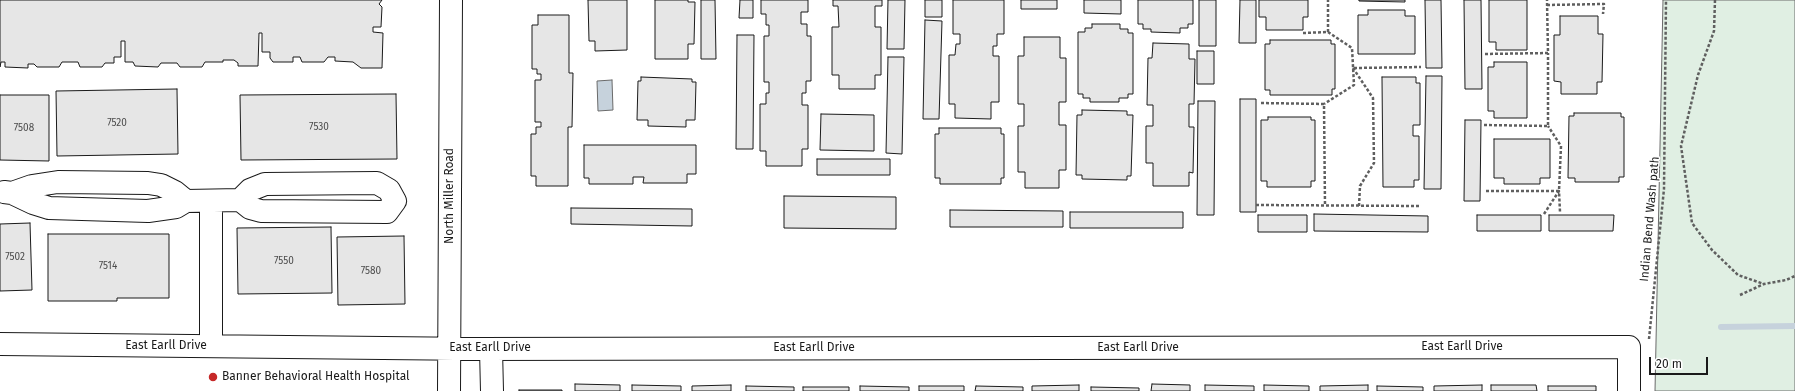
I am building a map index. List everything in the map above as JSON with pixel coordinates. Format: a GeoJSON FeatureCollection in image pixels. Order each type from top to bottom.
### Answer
{"type":"FeatureCollection","features":[{"type":"Feature","properties":{"kind":"street","name":"North Miller Road"},"geometry":{"type":"LineString","coordinates":[[449,391],[451,0]]}},
{"type":"Feature","properties":{"kind":"street"},"geometry":{"type":"LineString","coordinates":[[6,192],[58,182],[148,183],[161,185],[175,192],[186,201],[240,200],[250,208],[261,211],[387,212],[394,201],[389,190],[377,183],[265,184],[250,190],[240,200]]}},
{"type":"Feature","properties":{"kind":"street"},"geometry":{"type":"LineString","coordinates":[[211,201],[211,346]]}},
{"type":"Feature","properties":{"kind":"street","name":"East Earll Drive"},"geometry":{"type":"LineString","coordinates":[[0,344],[491,349],[1639,344]]}},
{"type":"Feature","properties":{"kind":"street"},"geometry":{"type":"LineString","coordinates":[[1628,391],[1639,344]]}},
{"type":"Feature","properties":{"kind":"street"},"geometry":{"type":"LineString","coordinates":[[491,349],[492,391]]}},
{"type":"Feature","properties":{"kind":"path"},"geometry":{"type":"LineString","coordinates":[[1328,0],[1328,32]]}},
{"type":"Feature","properties":{"kind":"path"},"geometry":{"type":"LineString","coordinates":[[1547,0],[1548,126],[1561,146],[1559,191],[1560,212]]}},
{"type":"Feature","properties":{"kind":"path","name":"Indian Bend Wash path"},"geometry":{"type":"LineString","coordinates":[[1639,344],[1664,189],[1666,0]]}},
{"type":"Feature","properties":{"kind":"path"},"geometry":{"type":"LineString","coordinates":[[1715,0],[1714,31],[1698,75],[1681,146],[1692,223],[1712,250],[1738,275],[1764,284]]}},
{"type":"Feature","properties":{"kind":"path"},"geometry":{"type":"LineString","coordinates":[[1547,5],[1604,4],[1603,14]]}},
{"type":"Feature","properties":{"kind":"path"},"geometry":{"type":"LineString","coordinates":[[1261,104],[1324,104],[1354,85],[1352,48],[1328,32],[1303,33]]}},
{"type":"Feature","properties":{"kind":"path"},"geometry":{"type":"LineString","coordinates":[[1485,54],[1548,53]]}},
{"type":"Feature","properties":{"kind":"path"},"geometry":{"type":"LineString","coordinates":[[1353,68],[1421,67]]}},
{"type":"Feature","properties":{"kind":"path"},"geometry":{"type":"LineString","coordinates":[[1353,68],[1373,98],[1374,163],[1360,186],[1359,206]]}},
{"type":"Feature","properties":{"kind":"path"},"geometry":{"type":"LineString","coordinates":[[1324,104],[1325,205]]}},
{"type":"Feature","properties":{"kind":"path"},"geometry":{"type":"LineString","coordinates":[[1484,125],[1548,126]]}},
{"type":"Feature","properties":{"kind":"path"},"geometry":{"type":"LineString","coordinates":[[1486,191],[1559,191]]}},
{"type":"Feature","properties":{"kind":"path"},"geometry":{"type":"LineString","coordinates":[[1544,214],[1559,191]]}},
{"type":"Feature","properties":{"kind":"path"},"geometry":{"type":"LineString","coordinates":[[1256,205],[1421,206]]}},
{"type":"Feature","properties":{"kind":"path"},"geometry":{"type":"LineString","coordinates":[[1740,296],[1764,284],[1786,280],[1795,276]]}},
{"type":"Feature","properties":{"kind":"green space"},"geometry":{"type":"Polygon","coordinates":[[[1663,0],[1795,0],[1795,391],[1655,391],[1663,0]]]}},
{"type":"Feature","properties":{"kind":"shaded area"},"geometry":{"type":"Polygon","coordinates":[[[612,80],[613,110],[598,111],[597,81],[612,80]]]}},
{"type":"Feature","properties":{"kind":"building"},"geometry":{"type":"Polygon","coordinates":[[[0,0],[382,0],[379,4],[382,7],[381,27],[373,27],[373,32],[383,33],[382,68],[361,68],[353,62],[335,61],[335,57],[328,57],[324,62],[302,62],[300,57],[293,57],[293,62],[273,62],[270,58],[270,52],[262,52],[262,33],[259,33],[258,66],[238,66],[238,63],[234,60],[223,60],[223,62],[205,62],[202,67],[180,67],[177,63],[161,63],[158,67],[135,66],[133,62],[125,62],[125,41],[121,41],[121,57],[114,57],[114,63],[105,63],[102,67],[80,67],[78,62],[62,62],[59,67],[37,67],[34,64],[28,64],[28,68],[5,67],[5,62],[1,62],[0,67],[0,0]]]}},
{"type":"Feature","properties":{"kind":"building"},"geometry":{"type":"Polygon","coordinates":[[[588,0],[627,0],[627,50],[595,51],[595,41],[589,41],[588,0]]]}},
{"type":"Feature","properties":{"kind":"building"},"geometry":{"type":"Polygon","coordinates":[[[655,0],[688,0],[688,2],[695,2],[694,44],[688,44],[688,59],[655,59],[655,0]]]}},
{"type":"Feature","properties":{"kind":"building"},"geometry":{"type":"Polygon","coordinates":[[[701,0],[715,0],[716,59],[701,59],[701,0]]]}},
{"type":"Feature","properties":{"kind":"building"},"geometry":{"type":"Polygon","coordinates":[[[740,0],[753,0],[753,18],[739,18],[740,0]]]}},
{"type":"Feature","properties":{"kind":"building"},"geometry":{"type":"Polygon","coordinates":[[[761,0],[808,0],[808,12],[801,12],[801,24],[807,24],[807,36],[811,36],[811,81],[806,81],[806,93],[802,93],[802,105],[808,105],[808,149],[802,149],[802,166],[766,166],[766,151],[760,151],[760,104],[766,104],[766,93],[769,93],[769,82],[764,82],[764,36],[769,36],[769,25],[766,25],[766,14],[761,14],[761,0]]]}},
{"type":"Feature","properties":{"kind":"building"},"geometry":{"type":"Polygon","coordinates":[[[833,0],[882,0],[882,6],[875,6],[875,27],[881,27],[881,75],[875,75],[875,89],[839,89],[839,75],[832,75],[832,27],[839,27],[838,6],[833,6],[833,0]]]}},
{"type":"Feature","properties":{"kind":"building"},"geometry":{"type":"Polygon","coordinates":[[[888,0],[905,0],[904,49],[887,49],[888,0]]]}},
{"type":"Feature","properties":{"kind":"building"},"geometry":{"type":"Polygon","coordinates":[[[925,0],[942,0],[942,17],[925,17],[925,0]]]}},
{"type":"Feature","properties":{"kind":"building"},"geometry":{"type":"Polygon","coordinates":[[[953,0],[1004,0],[1004,34],[997,34],[997,46],[993,46],[993,56],[999,56],[999,102],[991,102],[991,119],[955,118],[955,104],[949,104],[949,55],[955,55],[956,44],[960,44],[960,34],[953,34],[953,0]]]}},
{"type":"Feature","properties":{"kind":"building"},"geometry":{"type":"Polygon","coordinates":[[[1021,0],[1057,0],[1057,9],[1021,9],[1021,0]]]}},
{"type":"Feature","properties":{"kind":"building"},"geometry":{"type":"Polygon","coordinates":[[[1084,0],[1121,0],[1121,14],[1084,13],[1084,0]]]}},
{"type":"Feature","properties":{"kind":"building"},"geometry":{"type":"Polygon","coordinates":[[[1138,0],[1193,0],[1193,24],[1188,24],[1188,28],[1180,28],[1180,33],[1151,32],[1151,29],[1143,29],[1143,24],[1138,24],[1138,0]]]}},
{"type":"Feature","properties":{"kind":"building"},"geometry":{"type":"Polygon","coordinates":[[[1199,0],[1216,0],[1216,46],[1199,46],[1199,0]]]}},
{"type":"Feature","properties":{"kind":"building"},"geometry":{"type":"Polygon","coordinates":[[[1240,0],[1256,0],[1256,43],[1239,43],[1240,0]]]}},
{"type":"Feature","properties":{"kind":"building"},"geometry":{"type":"Polygon","coordinates":[[[1259,0],[1308,0],[1308,17],[1303,17],[1303,30],[1266,30],[1266,17],[1259,17],[1259,0]]]}},
{"type":"Feature","properties":{"kind":"building"},"geometry":{"type":"Polygon","coordinates":[[[1405,0],[1405,2],[1359,1],[1405,0]]]}},
{"type":"Feature","properties":{"kind":"building"},"geometry":{"type":"Polygon","coordinates":[[[1425,0],[1441,0],[1442,68],[1426,68],[1425,0]]]}},
{"type":"Feature","properties":{"kind":"building"},"geometry":{"type":"Polygon","coordinates":[[[1464,0],[1481,0],[1482,89],[1465,89],[1464,0]]]}},
{"type":"Feature","properties":{"kind":"building"},"geometry":{"type":"Polygon","coordinates":[[[1489,0],[1527,0],[1527,50],[1496,50],[1496,42],[1489,42],[1489,0]]]}},
{"type":"Feature","properties":{"kind":"building"},"geometry":{"type":"Polygon","coordinates":[[[1368,10],[1405,10],[1405,16],[1415,16],[1415,54],[1358,54],[1358,15],[1368,15],[1368,10]]]}},
{"type":"Feature","properties":{"kind":"building"},"geometry":{"type":"Polygon","coordinates":[[[538,15],[569,15],[569,73],[573,73],[572,127],[568,127],[568,186],[536,186],[536,176],[531,176],[531,134],[536,134],[536,127],[541,127],[541,122],[535,122],[535,80],[541,80],[541,74],[537,74],[537,69],[532,69],[532,25],[538,25],[538,15]]]}},
{"type":"Feature","properties":{"kind":"building"},"geometry":{"type":"Polygon","coordinates":[[[1560,16],[1598,16],[1598,34],[1603,34],[1602,82],[1597,82],[1597,94],[1561,94],[1561,82],[1554,81],[1554,35],[1560,35],[1560,16]]]}},
{"type":"Feature","properties":{"kind":"building"},"geometry":{"type":"Polygon","coordinates":[[[925,20],[942,21],[939,119],[923,119],[925,20]]]}},
{"type":"Feature","properties":{"kind":"building"},"geometry":{"type":"Polygon","coordinates":[[[1092,24],[1120,24],[1120,29],[1128,29],[1128,33],[1133,33],[1133,94],[1128,94],[1128,98],[1119,98],[1119,102],[1090,102],[1090,98],[1083,98],[1083,94],[1078,94],[1078,32],[1085,32],[1085,28],[1092,28],[1092,24]]]}},
{"type":"Feature","properties":{"kind":"building"},"geometry":{"type":"Polygon","coordinates":[[[737,35],[754,35],[753,149],[736,149],[737,35]]]}},
{"type":"Feature","properties":{"kind":"building"},"geometry":{"type":"Polygon","coordinates":[[[1024,37],[1060,37],[1060,58],[1066,58],[1066,102],[1059,102],[1059,125],[1066,125],[1066,170],[1059,170],[1059,188],[1025,188],[1025,172],[1018,172],[1018,126],[1024,126],[1024,104],[1018,104],[1018,56],[1024,56],[1024,37]]]}},
{"type":"Feature","properties":{"kind":"building"},"geometry":{"type":"Polygon","coordinates":[[[1270,40],[1331,40],[1331,44],[1335,44],[1335,89],[1332,89],[1332,95],[1270,95],[1270,90],[1265,90],[1265,44],[1270,44],[1270,40]]]}},
{"type":"Feature","properties":{"kind":"building"},"geometry":{"type":"Polygon","coordinates":[[[1153,43],[1189,44],[1189,59],[1195,59],[1194,104],[1189,104],[1189,127],[1194,127],[1193,173],[1189,172],[1189,186],[1153,186],[1153,163],[1146,163],[1146,126],[1153,126],[1153,105],[1147,105],[1148,58],[1152,58],[1153,43]]]}},
{"type":"Feature","properties":{"kind":"building"},"geometry":{"type":"Polygon","coordinates":[[[1197,51],[1214,51],[1214,84],[1197,84],[1197,51]]]}},
{"type":"Feature","properties":{"kind":"building"},"geometry":{"type":"Polygon","coordinates":[[[888,57],[904,57],[902,154],[886,153],[888,57]]]}},
{"type":"Feature","properties":{"kind":"building"},"geometry":{"type":"Polygon","coordinates":[[[1494,62],[1527,62],[1527,118],[1494,118],[1494,111],[1488,111],[1488,67],[1494,67],[1494,62]]]}},
{"type":"Feature","properties":{"kind":"building"},"geometry":{"type":"Polygon","coordinates":[[[1426,76],[1442,76],[1441,189],[1424,189],[1426,76]]]}},
{"type":"Feature","properties":{"kind":"building"},"geometry":{"type":"Polygon","coordinates":[[[641,77],[692,79],[692,82],[696,82],[695,120],[686,120],[686,127],[648,126],[648,120],[637,120],[638,81],[641,81],[641,77]]]}},
{"type":"Feature","properties":{"kind":"building"},"geometry":{"type":"Polygon","coordinates":[[[1382,77],[1416,77],[1416,83],[1420,83],[1420,125],[1413,125],[1413,136],[1419,136],[1419,180],[1414,180],[1414,187],[1383,187],[1382,77]]]}},
{"type":"Feature","properties":{"kind":"building"},"geometry":{"type":"Polygon","coordinates":[[[177,89],[178,154],[57,156],[56,91],[177,89]]]}},
{"type":"Feature","properties":{"kind":"building"},"geometry":{"type":"Polygon","coordinates":[[[396,94],[397,159],[241,160],[240,95],[396,94]]]}},
{"type":"Feature","properties":{"kind":"building"},"geometry":{"type":"Polygon","coordinates":[[[0,95],[49,95],[49,161],[0,160],[0,95]]]}},
{"type":"Feature","properties":{"kind":"building"},"geometry":{"type":"Polygon","coordinates":[[[1240,99],[1256,99],[1256,212],[1240,212],[1240,99]]]}},
{"type":"Feature","properties":{"kind":"building"},"geometry":{"type":"Polygon","coordinates":[[[1198,101],[1215,101],[1214,215],[1197,215],[1198,101]]]}},
{"type":"Feature","properties":{"kind":"building"},"geometry":{"type":"Polygon","coordinates":[[[1082,110],[1127,111],[1127,115],[1133,115],[1131,176],[1127,176],[1127,180],[1082,179],[1082,175],[1076,175],[1077,115],[1082,115],[1082,110]]]}},
{"type":"Feature","properties":{"kind":"building"},"geometry":{"type":"Polygon","coordinates":[[[1574,113],[1621,113],[1621,117],[1624,117],[1624,177],[1619,177],[1619,182],[1575,182],[1575,178],[1568,178],[1569,116],[1574,116],[1574,113]]]}},
{"type":"Feature","properties":{"kind":"building"},"geometry":{"type":"Polygon","coordinates":[[[821,114],[874,115],[874,151],[820,150],[821,114]]]}},
{"type":"Feature","properties":{"kind":"building"},"geometry":{"type":"Polygon","coordinates":[[[1268,117],[1311,117],[1311,120],[1315,120],[1315,181],[1311,181],[1311,187],[1267,187],[1267,181],[1261,181],[1261,120],[1268,120],[1268,117]]]}},
{"type":"Feature","properties":{"kind":"building"},"geometry":{"type":"Polygon","coordinates":[[[1465,120],[1481,120],[1480,201],[1464,201],[1465,120]]]}},
{"type":"Feature","properties":{"kind":"building"},"geometry":{"type":"Polygon","coordinates":[[[939,128],[1001,128],[1001,134],[1004,134],[1004,178],[1001,178],[1001,184],[940,184],[940,178],[935,178],[935,134],[939,134],[939,128]]]}},
{"type":"Feature","properties":{"kind":"building"},"geometry":{"type":"Polygon","coordinates":[[[1494,139],[1550,139],[1550,178],[1540,178],[1540,184],[1504,184],[1504,178],[1494,178],[1494,139]]]}},
{"type":"Feature","properties":{"kind":"building"},"geometry":{"type":"Polygon","coordinates":[[[584,145],[696,145],[696,174],[687,174],[687,183],[643,183],[644,177],[633,177],[633,184],[589,184],[589,178],[584,178],[584,145]]]}},
{"type":"Feature","properties":{"kind":"building"},"geometry":{"type":"Polygon","coordinates":[[[817,159],[890,159],[890,175],[817,175],[817,159]]]}},
{"type":"Feature","properties":{"kind":"building"},"geometry":{"type":"Polygon","coordinates":[[[784,196],[896,197],[896,229],[784,228],[784,196]]]}},
{"type":"Feature","properties":{"kind":"building"},"geometry":{"type":"Polygon","coordinates":[[[571,208],[692,209],[692,226],[571,224],[571,208]]]}},
{"type":"Feature","properties":{"kind":"building"},"geometry":{"type":"Polygon","coordinates":[[[950,210],[1063,211],[1063,227],[950,227],[950,210]]]}},
{"type":"Feature","properties":{"kind":"building"},"geometry":{"type":"Polygon","coordinates":[[[1070,212],[1183,212],[1183,228],[1070,228],[1070,212]]]}},
{"type":"Feature","properties":{"kind":"building"},"geometry":{"type":"Polygon","coordinates":[[[1314,214],[1428,216],[1428,232],[1314,231],[1314,214]]]}},
{"type":"Feature","properties":{"kind":"building"},"geometry":{"type":"Polygon","coordinates":[[[1258,215],[1307,215],[1307,232],[1258,232],[1258,215]]]}},
{"type":"Feature","properties":{"kind":"building"},"geometry":{"type":"Polygon","coordinates":[[[1477,215],[1541,215],[1541,231],[1477,231],[1477,215]]]}},
{"type":"Feature","properties":{"kind":"building"},"geometry":{"type":"Polygon","coordinates":[[[1549,215],[1614,215],[1613,231],[1549,231],[1549,215]]]}},
{"type":"Feature","properties":{"kind":"building"},"geometry":{"type":"Polygon","coordinates":[[[30,223],[32,290],[0,291],[0,224],[30,223]]]}},
{"type":"Feature","properties":{"kind":"building"},"geometry":{"type":"Polygon","coordinates":[[[331,227],[332,293],[238,294],[237,228],[331,227]]]}},
{"type":"Feature","properties":{"kind":"building"},"geometry":{"type":"Polygon","coordinates":[[[48,234],[169,234],[169,298],[117,298],[117,301],[48,301],[48,234]]]}},
{"type":"Feature","properties":{"kind":"building"},"geometry":{"type":"Polygon","coordinates":[[[404,236],[405,304],[338,305],[337,237],[404,236]]]}},
{"type":"Feature","properties":{"kind":"building"},"geometry":{"type":"Polygon","coordinates":[[[575,384],[620,385],[620,391],[575,391],[575,384]]]}},
{"type":"Feature","properties":{"kind":"building"},"geometry":{"type":"Polygon","coordinates":[[[1152,384],[1190,385],[1190,391],[1151,391],[1152,384]]]}},
{"type":"Feature","properties":{"kind":"building"},"geometry":{"type":"Polygon","coordinates":[[[632,385],[681,386],[681,391],[632,391],[632,385]]]}},
{"type":"Feature","properties":{"kind":"building"},"geometry":{"type":"Polygon","coordinates":[[[731,385],[731,391],[692,391],[692,386],[731,385]]]}},
{"type":"Feature","properties":{"kind":"building"},"geometry":{"type":"Polygon","coordinates":[[[1079,385],[1079,391],[1032,391],[1032,386],[1079,385]]]}},
{"type":"Feature","properties":{"kind":"building"},"geometry":{"type":"Polygon","coordinates":[[[1205,385],[1254,386],[1254,391],[1205,391],[1205,385]]]}},
{"type":"Feature","properties":{"kind":"building"},"geometry":{"type":"Polygon","coordinates":[[[1264,385],[1309,386],[1309,391],[1264,391],[1264,385]]]}},
{"type":"Feature","properties":{"kind":"building"},"geometry":{"type":"Polygon","coordinates":[[[1368,385],[1368,391],[1320,391],[1320,386],[1368,385]]]}},
{"type":"Feature","properties":{"kind":"building"},"geometry":{"type":"Polygon","coordinates":[[[1482,385],[1482,391],[1434,391],[1434,386],[1482,385]]]}},
{"type":"Feature","properties":{"kind":"building"},"geometry":{"type":"Polygon","coordinates":[[[1491,385],[1536,385],[1537,391],[1491,391],[1491,385]]]}},
{"type":"Feature","properties":{"kind":"building"},"geometry":{"type":"Polygon","coordinates":[[[746,386],[794,387],[794,391],[746,391],[746,386]]]}},
{"type":"Feature","properties":{"kind":"building"},"geometry":{"type":"Polygon","coordinates":[[[860,386],[909,387],[909,391],[860,391],[860,386]]]}},
{"type":"Feature","properties":{"kind":"building"},"geometry":{"type":"Polygon","coordinates":[[[919,386],[964,386],[964,391],[919,391],[919,386]]]}},
{"type":"Feature","properties":{"kind":"building"},"geometry":{"type":"Polygon","coordinates":[[[976,386],[1023,387],[1023,391],[975,391],[976,386]]]}},
{"type":"Feature","properties":{"kind":"building"},"geometry":{"type":"Polygon","coordinates":[[[1377,386],[1423,387],[1423,391],[1377,391],[1377,386]]]}},
{"type":"Feature","properties":{"kind":"building"},"geometry":{"type":"Polygon","coordinates":[[[1548,386],[1596,386],[1596,391],[1548,391],[1548,386]]]}},
{"type":"Feature","properties":{"kind":"building"},"geometry":{"type":"Polygon","coordinates":[[[803,387],[849,387],[849,391],[803,391],[803,387]]]}},
{"type":"Feature","properties":{"kind":"building"},"geometry":{"type":"Polygon","coordinates":[[[1091,387],[1139,388],[1139,391],[1091,391],[1091,387]]]}},
{"type":"Feature","properties":{"kind":"building"},"geometry":{"type":"Polygon","coordinates":[[[562,390],[562,391],[519,391],[562,390]]]}},
{"type":"Feature","properties":{"kind":"waterway"},"geometry":{"type":"LineString","coordinates":[[1721,327],[1795,326]]}},
{"type":"Feature","properties":{"kind":"place","name":"Banner Behavioral Health Hospital"},"geometry":{"type":"Point","coordinates":[213,377]}}]}
